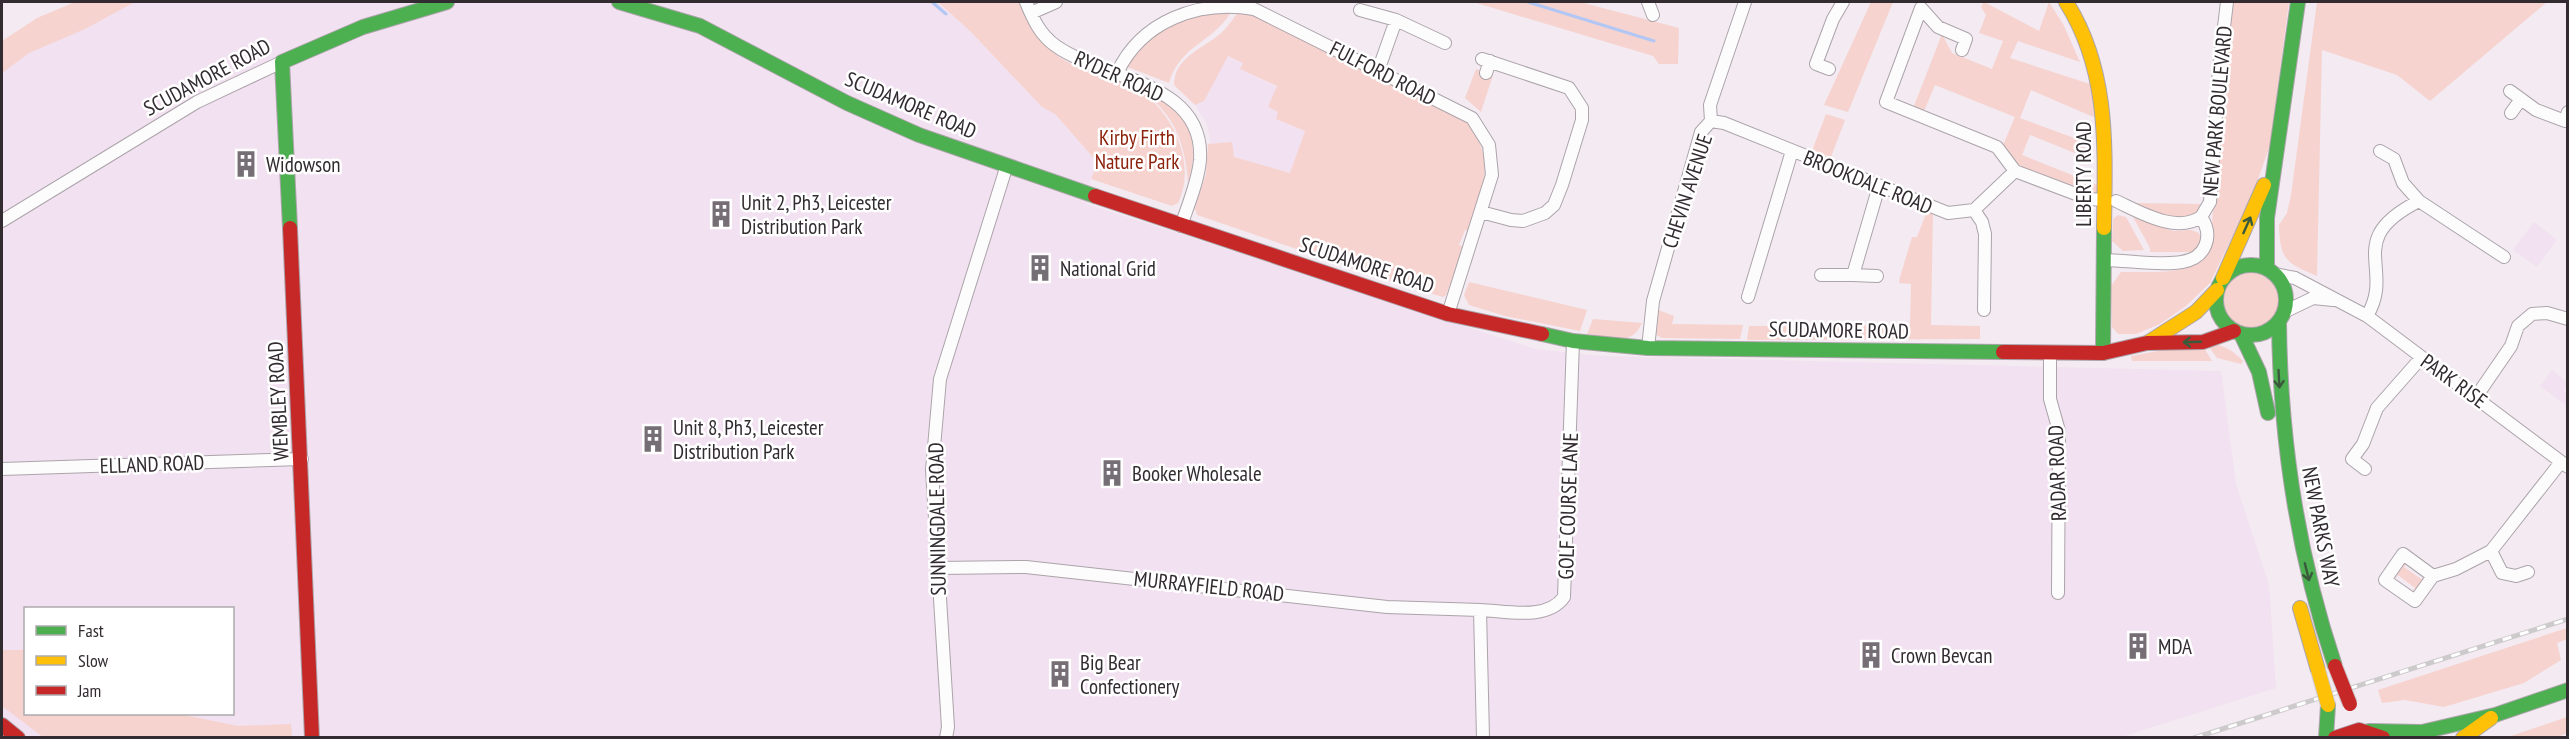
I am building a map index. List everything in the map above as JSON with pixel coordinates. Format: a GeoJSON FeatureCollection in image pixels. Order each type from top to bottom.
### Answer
{"type":"FeatureCollection","features":[{"type":"Feature","properties":{"kind":"main road","name":"SCUDAMORE ROAD"},"geometry":{"type":"LineString","coordinates":[[282,62],[342,33],[409,10],[447,2]]}},
{"type":"Feature","properties":{"kind":"main road","name":"SCUDAMORE ROAD"},"geometry":{"type":"LineString","coordinates":[[619,2],[700,26],[847,103],[919,135],[1181,226],[1448,314],[1573,341],[1648,348],[2103,353],[2147,343],[2203,342],[2237,332]]}},
{"type":"Feature","properties":{"kind":"main road","name":"LIBERTY ROAD"},"geometry":{"type":"LineString","coordinates":[[2066,2],[2090,50],[2101,90],[2105,124],[2110,201],[2103,260],[2103,353]]}},
{"type":"Feature","properties":{"kind":"main road"},"geometry":{"type":"LineString","coordinates":[[2237,332],[2262,333],[2282,316],[2285,291],[2271,272],[2267,218],[2298,2]]}},
{"type":"Feature","properties":{"kind":"main road","name":"WEMBLEY ROAD"},"geometry":{"type":"LineString","coordinates":[[282,62],[302,459],[312,738]]}},
{"type":"Feature","properties":{"kind":"main road"},"geometry":{"type":"LineString","coordinates":[[2269,424],[2264,387],[2256,361],[2237,332],[2227,326],[2217,309],[2220,284],[2256,205],[2276,153]]}},
{"type":"Feature","properties":{"kind":"main road"},"geometry":{"type":"LineString","coordinates":[[2220,284],[2230,272],[2248,265],[2271,272]]}},
{"type":"Feature","properties":{"kind":"main road","name":"SCUDAMORE ROAD"},"geometry":{"type":"LineString","coordinates":[[2147,343],[2196,312],[2220,284]]}},
{"type":"Feature","properties":{"kind":"main road","name":"NEW PARKS WAY"},"geometry":{"type":"LineString","coordinates":[[2282,316],[2280,395],[2297,533],[2321,628],[2350,704],[2368,730]]}},
{"type":"Feature","properties":{"kind":"main road","name":"NEW PARKS WAY"},"geometry":{"type":"LineString","coordinates":[[2296,590],[2328,705],[2326,738]]}},
{"type":"Feature","properties":{"kind":"main road"},"geometry":{"type":"LineString","coordinates":[[2335,738],[2347,731],[2422,732],[2495,715],[2568,690]]}},
{"type":"Feature","properties":{"kind":"main road"},"geometry":{"type":"LineString","coordinates":[[2463,738],[2495,715]]}},
{"type":"Feature","properties":{"kind":"main road"},"geometry":{"type":"LineString","coordinates":[[2,725],[18,738]]}},
{"type":"Feature","properties":{"kind":"main road"},"geometry":{"type":"LineString","coordinates":[[2368,730],[2383,738]]}},
{"type":"Feature","properties":{"kind":"street"},"geometry":{"type":"LineString","coordinates":[[1029,8],[1056,2]]}},
{"type":"Feature","properties":{"kind":"street"},"geometry":{"type":"LineString","coordinates":[[1648,2],[1653,15]]}},
{"type":"Feature","properties":{"kind":"street","name":"CHEVIN AVENUE"},"geometry":{"type":"LineString","coordinates":[[1648,348],[1653,301],[1701,132],[1711,121],[1710,105],[1745,2]]}},
{"type":"Feature","properties":{"kind":"street"},"geometry":{"type":"LineString","coordinates":[[1829,69],[1816,64],[1833,19],[1843,2]]}},
{"type":"Feature","properties":{"kind":"street","name":"NEW PARK BOULEVARD"},"geometry":{"type":"LineString","coordinates":[[2015,171],[2089,199],[2110,201],[2173,224],[2185,225],[2201,217],[2210,202],[2219,68],[2227,2]]}},
{"type":"Feature","properties":{"kind":"street","name":"FULFORD ROAD"},"geometry":{"type":"LineString","coordinates":[[1118,73],[1126,55],[1141,39],[1176,16],[1214,6],[1255,5],[1472,118],[1489,145],[1492,175],[1448,314]]}},
{"type":"Feature","properties":{"kind":"street","name":"RYDER ROAD"},"geometry":{"type":"LineString","coordinates":[[1029,8],[1043,35],[1056,46],[1170,98],[1192,120],[1198,136],[1200,159],[1181,226]]}},
{"type":"Feature","properties":{"kind":"street"},"geometry":{"type":"LineString","coordinates":[[1962,50],[1966,39],[1938,27],[1921,8],[1886,102],[1997,147],[2015,171],[1974,210],[1982,222],[1985,234],[1984,310]]}},
{"type":"Feature","properties":{"kind":"street"},"geometry":{"type":"LineString","coordinates":[[1360,10],[1396,20],[1445,43]]}},
{"type":"Feature","properties":{"kind":"street"},"geometry":{"type":"LineString","coordinates":[[1378,71],[1396,20]]}},
{"type":"Feature","properties":{"kind":"street","name":"SCUDAMORE ROAD"},"geometry":{"type":"LineString","coordinates":[[2,221],[197,102],[282,62]]}},
{"type":"Feature","properties":{"kind":"street"},"geometry":{"type":"LineString","coordinates":[[1481,212],[1523,221],[1545,213],[1554,205],[1582,120],[1582,108],[1569,88],[1486,64]]}},
{"type":"Feature","properties":{"kind":"street"},"geometry":{"type":"LineString","coordinates":[[2511,113],[2515,95],[2536,110],[2567,120]]}},
{"type":"Feature","properties":{"kind":"street","name":"BROOKDALE ROAD"},"geometry":{"type":"LineString","coordinates":[[1711,121],[1724,123],[1948,213],[1974,210]]}},
{"type":"Feature","properties":{"kind":"street"},"geometry":{"type":"LineString","coordinates":[[1749,297],[1792,151]]}},
{"type":"Feature","properties":{"kind":"street"},"geometry":{"type":"LineString","coordinates":[[2380,152],[2394,159],[2403,183],[2419,201],[2504,257]]}},
{"type":"Feature","properties":{"kind":"street","name":"SUNNINGDALE ROAD"},"geometry":{"type":"LineString","coordinates":[[946,738],[948,727],[932,470],[940,379],[1007,165]]}},
{"type":"Feature","properties":{"kind":"street"},"geometry":{"type":"LineString","coordinates":[[1853,275],[1879,186]]}},
{"type":"Feature","properties":{"kind":"street"},"geometry":{"type":"LineString","coordinates":[[2367,316],[2375,301],[2376,236],[2386,224],[2419,201]]}},
{"type":"Feature","properties":{"kind":"street","name":"NEW PARK BOULEVARD"},"geometry":{"type":"LineString","coordinates":[[2103,260],[2182,262],[2198,256],[2208,243],[2208,231],[2201,217]]}},
{"type":"Feature","properties":{"kind":"street","name":"PARK RISE"},"geometry":{"type":"LineString","coordinates":[[2271,272],[2295,278],[2367,316],[2564,465]]}},
{"type":"Feature","properties":{"kind":"street"},"geometry":{"type":"LineString","coordinates":[[1821,275],[1876,276]]}},
{"type":"Feature","properties":{"kind":"street","name":"PARK RISE"},"geometry":{"type":"LineString","coordinates":[[2282,316],[2313,298],[2337,300]]}},
{"type":"Feature","properties":{"kind":"street"},"geometry":{"type":"LineString","coordinates":[[2476,397],[2511,346],[2518,326],[2532,314],[2566,315]]}},
{"type":"Feature","properties":{"kind":"street","name":"GOLF COURSE LANE"},"geometry":{"type":"LineString","coordinates":[[1480,610],[1541,612],[1558,606],[1564,597],[1573,341]]}},
{"type":"Feature","properties":{"kind":"street","name":"RADAR ROAD"},"geometry":{"type":"LineString","coordinates":[[2050,353],[2050,399],[2059,430],[2058,593]]}},
{"type":"Feature","properties":{"kind":"street"},"geometry":{"type":"LineString","coordinates":[[2366,469],[2352,459],[2363,444],[2377,408],[2421,358]]}},
{"type":"Feature","properties":{"kind":"street","name":"ELLAND ROAD"},"geometry":{"type":"LineString","coordinates":[[2,469],[302,459]]}},
{"type":"Feature","properties":{"kind":"street"},"geometry":{"type":"LineString","coordinates":[[2433,576],[2456,569],[2491,551],[2564,465]]}},
{"type":"Feature","properties":{"kind":"street"},"geometry":{"type":"LineString","coordinates":[[2491,551],[2502,573],[2516,576],[2528,572]]}},
{"type":"Feature","properties":{"kind":"street","name":"MURRAYFIELD ROAD"},"geometry":{"type":"LineString","coordinates":[[937,568],[1026,567],[1387,607],[1480,610]]}},
{"type":"Feature","properties":{"kind":"street"},"geometry":{"type":"LineString","coordinates":[[1480,610],[1483,738]]}},
{"type":"Feature","properties":{"kind":"shaded area"},"geometry":{"type":"Polygon","coordinates":[[[131,2],[938,2],[970,31],[1042,107],[1055,114],[1098,163],[1091,179],[1087,204],[1535,349],[1601,356],[2221,371],[2236,484],[2269,585],[2276,688],[2118,738],[2,738],[2,71],[29,53],[131,2]]]}},
{"type":"Feature","properties":{"kind":"shaded area"},"geometry":{"type":"Polygon","coordinates":[[[1227,56],[1243,63],[1240,69],[1277,87],[1279,112],[1276,119],[1305,131],[1291,173],[1234,157],[1232,142],[1211,144],[1207,124],[1195,105],[1204,101],[1227,56]]]}},
{"type":"Feature","properties":{"kind":"shaded area"},"geometry":{"type":"Polygon","coordinates":[[[2534,222],[2557,240],[2537,267],[2513,250],[2534,222]]]}},
{"type":"Feature","properties":{"kind":"shaded area"},"geometry":{"type":"Polygon","coordinates":[[[2552,370],[2567,382],[2564,392],[2567,394],[2567,406],[2540,386],[2552,370]]]}},
{"type":"Feature","properties":{"kind":"green space"},"geometry":{"type":"Polygon","coordinates":[[[75,2],[135,2],[85,29],[29,53],[2,73],[2,41],[37,18],[75,2]]]}},
{"type":"Feature","properties":{"kind":"green space","name":"Kirby Firth Nature Park"},"geometry":{"type":"Polygon","coordinates":[[[938,2],[1021,2],[1033,24],[1054,53],[1078,67],[1134,87],[1147,96],[1169,122],[1183,154],[1185,171],[1178,203],[1172,206],[1091,179],[1098,163],[1055,114],[1042,107],[970,31],[938,2]]]}},
{"type":"Feature","properties":{"kind":"green space"},"geometry":{"type":"Polygon","coordinates":[[[1473,2],[1580,2],[1679,28],[1678,64],[1659,64],[1653,56],[1473,2]]]}},
{"type":"Feature","properties":{"kind":"green space"},"geometry":{"type":"Polygon","coordinates":[[[1871,2],[1893,2],[1848,112],[1824,105],[1871,2]]]}},
{"type":"Feature","properties":{"kind":"green space"},"geometry":{"type":"Polygon","coordinates":[[[1984,2],[2039,31],[2049,2],[2063,24],[2080,62],[2018,41],[2010,58],[2093,85],[2098,119],[2031,90],[2020,118],[2085,142],[2085,157],[2030,135],[2022,155],[2102,187],[2105,200],[2015,171],[2001,150],[2015,117],[1935,85],[1922,116],[1912,111],[1942,34],[1952,53],[1992,69],[2003,41],[1979,33],[1986,15],[1981,7],[1984,2]]]}},
{"type":"Feature","properties":{"kind":"green space"},"geometry":{"type":"Polygon","coordinates":[[[2232,2],[2289,2],[2270,145],[2253,194],[2210,283],[2186,306],[2160,324],[2136,334],[2118,334],[2112,327],[2111,286],[2121,272],[2177,270],[2197,263],[2208,250],[2211,238],[2219,122],[2232,2]]]}},
{"type":"Feature","properties":{"kind":"green space"},"geometry":{"type":"Polygon","coordinates":[[[2317,2],[2547,2],[2430,101],[2397,75],[2322,50],[2317,276],[2287,259],[2281,246],[2279,225],[2287,213],[2291,195],[2317,2]]]}},
{"type":"Feature","properties":{"kind":"green space"},"geometry":{"type":"Polygon","coordinates":[[[1234,6],[1219,28],[1182,59],[1169,83],[1125,66],[1157,27],[1234,6]]]}},
{"type":"Feature","properties":{"kind":"green space"},"geometry":{"type":"Polygon","coordinates":[[[1238,12],[1252,13],[1465,118],[1481,147],[1485,173],[1469,231],[1465,230],[1459,245],[1464,247],[1446,295],[1443,297],[1408,287],[1197,215],[1195,208],[1206,174],[1208,144],[1232,142],[1234,157],[1290,173],[1305,131],[1276,119],[1278,112],[1268,107],[1277,86],[1240,69],[1243,63],[1228,56],[1204,101],[1195,105],[1174,85],[1175,76],[1184,61],[1220,34],[1238,12]]]}},
{"type":"Feature","properties":{"kind":"green space"},"geometry":{"type":"Polygon","coordinates":[[[1476,69],[1493,75],[1481,112],[1465,98],[1476,69]]]}},
{"type":"Feature","properties":{"kind":"green space"},"geometry":{"type":"Polygon","coordinates":[[[1141,90],[1169,105],[1186,125],[1193,150],[1188,182],[1184,154],[1176,130],[1162,109],[1141,90]]]}},
{"type":"Feature","properties":{"kind":"green space"},"geometry":{"type":"Polygon","coordinates":[[[1826,114],[1845,120],[1831,157],[1812,151],[1826,114]]]}},
{"type":"Feature","properties":{"kind":"green space"},"geometry":{"type":"Polygon","coordinates":[[[2137,203],[2201,204],[2197,212],[2187,219],[2167,217],[2136,207],[2137,203]]]}},
{"type":"Feature","properties":{"kind":"green space"},"geometry":{"type":"Polygon","coordinates":[[[1927,211],[1933,213],[1931,325],[1980,326],[1980,339],[1747,340],[1749,326],[1910,325],[1911,284],[1899,283],[1912,237],[1917,237],[1927,211]]]}},
{"type":"Feature","properties":{"kind":"green space"},"geometry":{"type":"Polygon","coordinates":[[[2118,215],[2126,217],[2144,250],[2123,251],[2112,241],[2113,219],[2118,215]]]}},
{"type":"Feature","properties":{"kind":"green space"},"geometry":{"type":"Polygon","coordinates":[[[2133,217],[2173,231],[2191,230],[2199,233],[2202,242],[2195,252],[2150,252],[2133,217]]]}},
{"type":"Feature","properties":{"kind":"green space"},"geometry":{"type":"Polygon","coordinates":[[[2251,273],[2262,275],[2271,281],[2277,290],[2279,301],[2277,312],[2271,321],[2262,327],[2251,329],[2240,327],[2231,321],[2225,312],[2223,301],[2225,290],[2231,281],[2240,275],[2251,273]]]}},
{"type":"Feature","properties":{"kind":"green space"},"geometry":{"type":"Polygon","coordinates":[[[1469,282],[1587,310],[1580,331],[1505,316],[1469,305],[1464,295],[1469,282]]]}},
{"type":"Feature","properties":{"kind":"green space"},"geometry":{"type":"Polygon","coordinates":[[[1656,309],[1674,316],[1672,324],[1743,325],[1740,339],[1662,338],[1654,334],[1656,309]]]}},
{"type":"Feature","properties":{"kind":"green space"},"geometry":{"type":"Polygon","coordinates":[[[1593,319],[1642,323],[1632,336],[1619,339],[1587,334],[1593,319]]]}},
{"type":"Feature","properties":{"kind":"green space"},"geometry":{"type":"Polygon","coordinates":[[[2201,343],[2212,361],[2132,361],[2131,356],[2201,343]]]}},
{"type":"Feature","properties":{"kind":"green space"},"geometry":{"type":"Polygon","coordinates":[[[2206,343],[2227,348],[2243,361],[2241,364],[2217,358],[2206,343]]]}},
{"type":"Feature","properties":{"kind":"green space"},"geometry":{"type":"Polygon","coordinates":[[[2402,562],[2408,562],[2404,567],[2421,579],[2427,575],[2417,593],[2412,593],[2415,588],[2398,575],[2393,580],[2402,562]]]}},
{"type":"Feature","properties":{"kind":"green space"},"geometry":{"type":"Polygon","coordinates":[[[2567,628],[2567,639],[2557,643],[2561,660],[2524,683],[2444,707],[2405,700],[2382,703],[2378,690],[2567,628]]]}},
{"type":"Feature","properties":{"kind":"green space"},"geometry":{"type":"Polygon","coordinates":[[[2,650],[24,650],[24,715],[184,715],[238,726],[291,724],[292,737],[43,737],[2,706],[2,650]]]}},
{"type":"Feature","properties":{"kind":"green space"},"geometry":{"type":"Polygon","coordinates":[[[2567,717],[2567,733],[2558,737],[2508,737],[2567,717]]]}},
{"type":"Feature","properties":{"kind":"waterway"},"geometry":{"type":"LineString","coordinates":[[932,2],[946,14]]}},
{"type":"Feature","properties":{"kind":"waterway"},"geometry":{"type":"LineString","coordinates":[[1528,2],[1654,41]]}},
{"type":"Feature","properties":{"kind":"railway"},"geometry":{"type":"LineString","coordinates":[[2194,738],[2568,619]]}},
{"type":"Feature","properties":{"kind":"traffic: fast"},"geometry":{"type":"LineString","coordinates":[[290,228],[282,62],[363,27],[447,2]]}},
{"type":"Feature","properties":{"kind":"traffic: fast"},"geometry":{"type":"LineString","coordinates":[[619,2],[700,26],[847,103],[919,135],[1095,196]]}},
{"type":"Feature","properties":{"kind":"traffic: fast"},"geometry":{"type":"LineString","coordinates":[[2267,269],[2267,218],[2298,2]]}},
{"type":"Feature","properties":{"kind":"traffic: fast"},"geometry":{"type":"LineString","coordinates":[[2103,353],[2104,228]]}},
{"type":"Feature","properties":{"kind":"traffic: fast"},"geometry":{"type":"LineString","coordinates":[[2251,265],[2264,268],[2276,275],[2283,287],[2286,300],[2283,313],[2276,325],[2264,332],[2251,335],[2238,332],[2226,325],[2219,313],[2216,300],[2219,287],[2226,275],[2238,268],[2251,265]]}},
{"type":"Feature","properties":{"kind":"traffic: fast"},"geometry":{"type":"LineString","coordinates":[[2279,321],[2283,409],[2293,496],[2310,581],[2335,666]]}},
{"type":"Feature","properties":{"kind":"traffic: fast"},"geometry":{"type":"LineString","coordinates":[[1542,334],[1573,341],[1648,348],[2003,352]]}},
{"type":"Feature","properties":{"kind":"traffic: fast"},"geometry":{"type":"LineString","coordinates":[[2241,334],[2259,372],[2268,413]]}},
{"type":"Feature","properties":{"kind":"traffic: fast"},"geometry":{"type":"LineString","coordinates":[[2369,731],[2422,732],[2495,715],[2568,690]]}},
{"type":"Feature","properties":{"kind":"traffic: fast"},"geometry":{"type":"LineString","coordinates":[[2326,738],[2328,705]]}},
{"type":"Feature","properties":{"kind":"traffic: slow"},"geometry":{"type":"LineString","coordinates":[[2066,2],[2091,55],[2098,83],[2104,140],[2104,228]]}},
{"type":"Feature","properties":{"kind":"traffic: slow"},"geometry":{"type":"LineString","coordinates":[[2223,278],[2264,185]]}},
{"type":"Feature","properties":{"kind":"traffic: slow"},"geometry":{"type":"LineString","coordinates":[[2149,342],[2196,312],[2217,290]]}},
{"type":"Feature","properties":{"kind":"traffic: slow"},"geometry":{"type":"LineString","coordinates":[[2300,608],[2318,670]]}},
{"type":"Feature","properties":{"kind":"traffic: slow"},"geometry":{"type":"LineString","coordinates":[[2318,670],[2328,705]]}},
{"type":"Feature","properties":{"kind":"traffic: slow"},"geometry":{"type":"LineString","coordinates":[[2463,738],[2491,718]]}},
{"type":"Feature","properties":{"kind":"traffic: jam"},"geometry":{"type":"LineString","coordinates":[[1095,196],[1448,314],[1542,334]]}},
{"type":"Feature","properties":{"kind":"traffic: jam"},"geometry":{"type":"LineString","coordinates":[[290,228],[312,738]]}},
{"type":"Feature","properties":{"kind":"traffic: jam"},"geometry":{"type":"LineString","coordinates":[[2003,352],[2103,353],[2147,343],[2203,342],[2234,331]]}},
{"type":"Feature","properties":{"kind":"traffic: jam"},"geometry":{"type":"LineString","coordinates":[[2335,666],[2350,704]]}},
{"type":"Feature","properties":{"kind":"traffic: jam"},"geometry":{"type":"LineString","coordinates":[[2,725],[18,738]]}},
{"type":"Feature","properties":{"kind":"traffic: jam"},"geometry":{"type":"LineString","coordinates":[[2335,738],[2359,730],[2383,738]]}},
{"type":"Feature","properties":{"kind":"place","name":"Widowson"},"geometry":{"type":"Point","coordinates":[246,164]}},
{"type":"Feature","properties":{"kind":"place","name":"Unit 2, Ph3, Leicester Distribution Park"},"geometry":{"type":"Point","coordinates":[721,214]}},
{"type":"Feature","properties":{"kind":"place","name":"National Grid"},"geometry":{"type":"Point","coordinates":[1040,268]}},
{"type":"Feature","properties":{"kind":"place","name":"Unit 8, Ph3, Leicester Distribution Park"},"geometry":{"type":"Point","coordinates":[653,439]}},
{"type":"Feature","properties":{"kind":"place","name":"Booker Wholesale"},"geometry":{"type":"Point","coordinates":[1112,473]}},
{"type":"Feature","properties":{"kind":"place","name":"MDA"},"geometry":{"type":"Point","coordinates":[2138,646]}},
{"type":"Feature","properties":{"kind":"place","name":"Crown Bevcan"},"geometry":{"type":"Point","coordinates":[1871,655]}},
{"type":"Feature","properties":{"kind":"place","name":"Big Bear Confectionery"},"geometry":{"type":"Point","coordinates":[1060,674]}}]}
